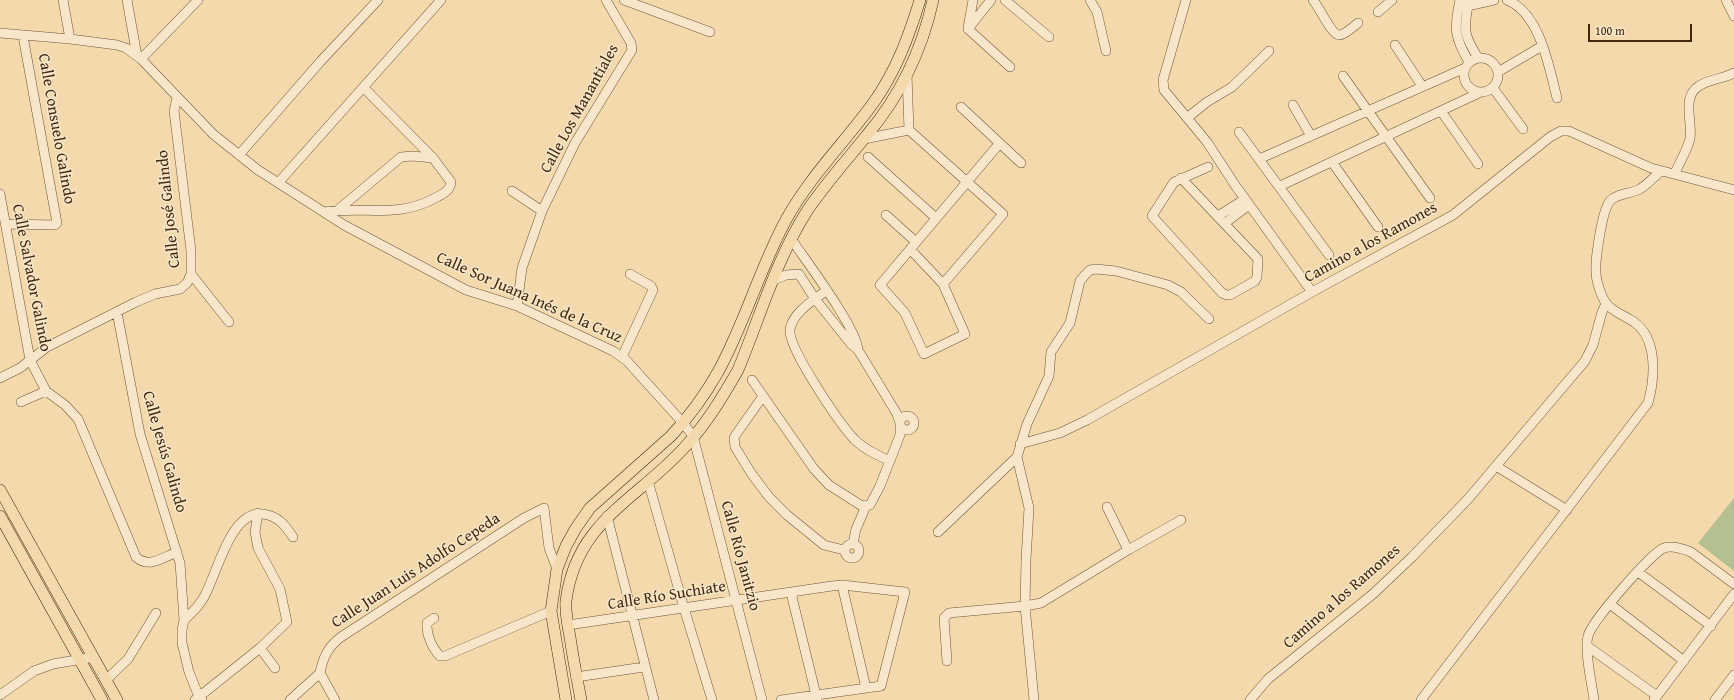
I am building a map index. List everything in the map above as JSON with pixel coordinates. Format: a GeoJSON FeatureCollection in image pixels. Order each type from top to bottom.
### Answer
{"type":"FeatureCollection","features":[{"type":"Feature","properties":{"kind":"main road"},"geometry":{"type":"LineString","coordinates":[[566,700],[550,611],[557,570],[566,546],[590,508],[608,490],[660,446],[683,423],[705,394],[718,372],[776,239],[788,216],[818,171],[857,124],[886,83],[899,58],[920,0]]}},
{"type":"Feature","properties":{"kind":"main road"},"geometry":{"type":"LineString","coordinates":[[581,700],[576,677],[566,603],[569,584],[586,543],[607,516],[648,481],[682,449],[713,411],[738,370],[774,280],[806,212],[824,187],[864,139],[898,92],[922,41],[933,0]]}},
{"type":"Feature","properties":{"kind":"main road"},"geometry":{"type":"LineString","coordinates":[[0,490],[117,700]]}},
{"type":"Feature","properties":{"kind":"main road"},"geometry":{"type":"LineString","coordinates":[[0,516],[102,700]]}},
{"type":"Feature","properties":{"kind":"street"},"geometry":{"type":"LineString","coordinates":[[63,0],[70,40]]}},
{"type":"Feature","properties":{"kind":"street"},"geometry":{"type":"LineString","coordinates":[[127,0],[139,57]]}},
{"type":"Feature","properties":{"kind":"street"},"geometry":{"type":"LineString","coordinates":[[139,57],[198,0]]}},
{"type":"Feature","properties":{"kind":"street"},"geometry":{"type":"LineString","coordinates":[[239,155],[320,62],[378,0]]}},
{"type":"Feature","properties":{"kind":"street"},"geometry":{"type":"LineString","coordinates":[[278,183],[441,0]]}},
{"type":"Feature","properties":{"kind":"street","name":"Calle Los Manantiales"},"geometry":{"type":"LineString","coordinates":[[517,306],[522,268],[542,211],[575,143],[631,53],[631,43],[606,0]]}},
{"type":"Feature","properties":{"kind":"street"},"geometry":{"type":"LineString","coordinates":[[624,0],[710,32]]}},
{"type":"Feature","properties":{"kind":"street"},"geometry":{"type":"LineString","coordinates":[[968,29],[973,0]]}},
{"type":"Feature","properties":{"kind":"street"},"geometry":{"type":"LineString","coordinates":[[968,29],[992,0],[1001,0]]}},
{"type":"Feature","properties":{"kind":"street"},"geometry":{"type":"LineString","coordinates":[[1005,0],[1049,37]]}},
{"type":"Feature","properties":{"kind":"street"},"geometry":{"type":"LineString","coordinates":[[1090,0],[1097,12],[1106,52]]}},
{"type":"Feature","properties":{"kind":"street"},"geometry":{"type":"LineString","coordinates":[[1186,0],[1163,85],[1166,93],[1208,142],[1247,202],[1312,292]]}},
{"type":"Feature","properties":{"kind":"street"},"geometry":{"type":"LineString","coordinates":[[1313,0],[1332,31],[1336,34],[1343,34],[1358,23]]}},
{"type":"Feature","properties":{"kind":"street"},"geometry":{"type":"LineString","coordinates":[[1479,93],[1471,90],[1466,84],[1463,76],[1467,65],[1457,38],[1456,20],[1459,4],[1494,0]]}},
{"type":"Feature","properties":{"kind":"street"},"geometry":{"type":"LineString","coordinates":[[1508,0],[1524,10],[1531,19],[1542,46],[1557,98]]}},
{"type":"Feature","properties":{"kind":"street"},"geometry":{"type":"LineString","coordinates":[[1726,0],[1734,16]]}},
{"type":"Feature","properties":{"kind":"street"},"geometry":{"type":"LineString","coordinates":[[1378,12],[1389,1]]}},
{"type":"Feature","properties":{"kind":"street"},"geometry":{"type":"LineString","coordinates":[[1469,3],[1465,21],[1465,32],[1468,41],[1478,58]]}},
{"type":"Feature","properties":{"kind":"street"},"geometry":{"type":"LineString","coordinates":[[968,29],[1010,67]]}},
{"type":"Feature","properties":{"kind":"street"},"geometry":{"type":"LineString","coordinates":[[0,33],[117,45],[126,48],[139,57]]}},
{"type":"Feature","properties":{"kind":"street","name":"Calle Consuelo Galindo"},"geometry":{"type":"LineString","coordinates":[[5,224],[55,225],[57,223],[23,36]]}},
{"type":"Feature","properties":{"kind":"street"},"geometry":{"type":"LineString","coordinates":[[1395,45],[1422,86]]}},
{"type":"Feature","properties":{"kind":"street"},"geometry":{"type":"LineString","coordinates":[[1498,72],[1542,46]]}},
{"type":"Feature","properties":{"kind":"street"},"geometry":{"type":"LineString","coordinates":[[1187,118],[1207,102],[1232,87],[1269,51]]}},
{"type":"Feature","properties":{"kind":"street","name":"Calle Sor Juana Inés de la Cruz"},"geometry":{"type":"LineString","coordinates":[[139,57],[213,134],[278,183],[344,225],[466,290],[517,306],[622,357],[683,423]]}},
{"type":"Feature","properties":{"kind":"street"},"geometry":{"type":"LineString","coordinates":[[1259,159],[1368,111],[1467,65],[1478,58],[1485,58],[1496,66],[1498,78],[1493,88],[1487,92],[1479,93],[1280,186]]}},
{"type":"Feature","properties":{"kind":"street"},"geometry":{"type":"LineString","coordinates":[[1675,173],[1690,138],[1689,106],[1690,97],[1693,91],[1704,83],[1734,73]]}},
{"type":"Feature","properties":{"kind":"street"},"geometry":{"type":"LineString","coordinates":[[907,75],[909,130],[1003,214],[943,284]]}},
{"type":"Feature","properties":{"kind":"street"},"geometry":{"type":"LineString","coordinates":[[1343,76],[1430,198]]}},
{"type":"Feature","properties":{"kind":"street"},"geometry":{"type":"LineString","coordinates":[[324,212],[339,210],[391,211],[426,203],[447,191],[451,186],[451,182],[433,158],[364,88]]}},
{"type":"Feature","properties":{"kind":"street"},"geometry":{"type":"LineString","coordinates":[[1493,88],[1523,129]]}},
{"type":"Feature","properties":{"kind":"street","name":"Calle José Galindo"},"geometry":{"type":"LineString","coordinates":[[0,378],[16,371],[47,347],[144,298],[180,289],[187,283],[191,274],[190,229],[174,111],[177,98]]}},
{"type":"Feature","properties":{"kind":"street"},"geometry":{"type":"LineString","coordinates":[[1293,105],[1312,136]]}},
{"type":"Feature","properties":{"kind":"street"},"geometry":{"type":"LineString","coordinates":[[961,107],[1021,163]]}},
{"type":"Feature","properties":{"kind":"street"},"geometry":{"type":"LineString","coordinates":[[1441,111],[1478,164]]}},
{"type":"Feature","properties":{"kind":"street"},"geometry":{"type":"LineString","coordinates":[[864,139],[909,130]]}},
{"type":"Feature","properties":{"kind":"street","name":"Camino a los Ramones"},"geometry":{"type":"LineString","coordinates":[[1020,444],[1060,433],[1088,420],[1312,292],[1453,215],[1556,133],[1564,130],[1651,168],[1675,173],[1734,190]]}},
{"type":"Feature","properties":{"kind":"street"},"geometry":{"type":"LineString","coordinates":[[1239,132],[1280,186],[1329,255]]}},
{"type":"Feature","properties":{"kind":"street"},"geometry":{"type":"LineString","coordinates":[[886,215],[913,245],[943,284],[966,334],[924,354],[905,313],[880,285],[913,245],[967,181],[999,144]]}},
{"type":"Feature","properties":{"kind":"street"},"geometry":{"type":"LineString","coordinates":[[339,210],[401,157],[412,156],[433,158]]}},
{"type":"Feature","properties":{"kind":"street"},"geometry":{"type":"LineString","coordinates":[[868,157],[936,218]]}},
{"type":"Feature","properties":{"kind":"street"},"geometry":{"type":"LineString","coordinates":[[1332,162],[1378,227]]}},
{"type":"Feature","properties":{"kind":"street"},"geometry":{"type":"LineString","coordinates":[[1181,178],[1258,259],[1257,277],[1255,281],[1226,295],[1154,221],[1152,216],[1174,182],[1181,178],[1208,167]]}},
{"type":"Feature","properties":{"kind":"street"},"geometry":{"type":"LineString","coordinates":[[1421,700],[1642,414],[1648,403],[1651,394],[1652,353],[1647,338],[1635,322],[1606,304],[1596,272],[1601,228],[1607,206],[1614,198],[1639,189],[1660,171]]}},
{"type":"Feature","properties":{"kind":"street"},"geometry":{"type":"LineString","coordinates":[[512,191],[542,211]]}},
{"type":"Feature","properties":{"kind":"street","name":"Calle Salvador Galindo"},"geometry":{"type":"LineString","coordinates":[[0,194],[30,360],[46,391],[64,405],[78,419],[136,557],[141,561],[149,563],[177,552]]}},
{"type":"Feature","properties":{"kind":"street"},"geometry":{"type":"LineString","coordinates":[[1218,216],[1247,202]]}},
{"type":"Feature","properties":{"kind":"street"},"geometry":{"type":"LineString","coordinates":[[1225,223],[1247,202]]}},
{"type":"Feature","properties":{"kind":"street"},"geometry":{"type":"LineString","coordinates":[[792,240],[854,334],[858,343],[858,350]]}},
{"type":"Feature","properties":{"kind":"street"},"geometry":{"type":"LineString","coordinates":[[774,280],[786,275],[799,274],[810,266]]}},
{"type":"Feature","properties":{"kind":"street"},"geometry":{"type":"LineString","coordinates":[[1034,700],[1025,606],[1030,508],[1017,457],[1027,424],[1046,384],[1052,352],[1070,323],[1080,281],[1090,270],[1116,271],[1175,287],[1210,319]]}},
{"type":"Feature","properties":{"kind":"street"},"geometry":{"type":"LineString","coordinates":[[191,274],[229,322]]}},
{"type":"Feature","properties":{"kind":"street"},"geometry":{"type":"LineString","coordinates":[[622,357],[652,290],[651,286],[630,274]]}},
{"type":"Feature","properties":{"kind":"street"},"geometry":{"type":"LineString","coordinates":[[752,380],[819,474],[829,485],[858,505],[870,505],[900,435],[898,414],[858,350],[851,344],[815,299],[799,274]]}},
{"type":"Feature","properties":{"kind":"street"},"geometry":{"type":"LineString","coordinates":[[826,290],[796,315],[792,322],[790,337],[821,393],[853,438],[870,452],[890,461]]}},
{"type":"Feature","properties":{"kind":"street","name":"Camino a los Ramones"},"geometry":{"type":"LineString","coordinates":[[1250,700],[1268,679],[1358,607],[1388,580],[1468,499],[1585,360],[1593,345],[1602,312],[1606,304]]}},
{"type":"Feature","properties":{"kind":"street","name":"Calle Jesús Galindo"},"geometry":{"type":"LineString","coordinates":[[117,312],[140,434],[177,552],[181,574],[184,620],[182,643],[189,672],[198,699]]}},
{"type":"Feature","properties":{"kind":"street"},"geometry":{"type":"LineString","coordinates":[[20,402],[46,391]]}},
{"type":"Feature","properties":{"kind":"street"},"geometry":{"type":"LineString","coordinates":[[763,396],[734,438],[735,447],[751,473],[787,515],[824,545],[844,550]]}},
{"type":"Feature","properties":{"kind":"street","name":"Calle Río Janitzio"},"geometry":{"type":"LineString","coordinates":[[683,423],[693,436],[762,700]]}},
{"type":"Feature","properties":{"kind":"street"},"geometry":{"type":"LineString","coordinates":[[938,532],[1017,457]]}},
{"type":"Feature","properties":{"kind":"street"},"geometry":{"type":"LineString","coordinates":[[1496,466],[1567,510]]}},
{"type":"Feature","properties":{"kind":"street"},"geometry":{"type":"LineString","coordinates":[[648,481],[712,700]]}},
{"type":"Feature","properties":{"kind":"street"},"geometry":{"type":"LineString","coordinates":[[853,544],[856,529],[866,506]]}},
{"type":"Feature","properties":{"kind":"street"},"geometry":{"type":"LineString","coordinates":[[1107,507],[1128,550]]}},
{"type":"Feature","properties":{"kind":"street","name":"Calle Juan Luis Adolfo Cepeda"},"geometry":{"type":"LineString","coordinates":[[320,673],[328,649],[340,637],[524,518],[544,508],[549,548],[557,570]]}},
{"type":"Feature","properties":{"kind":"street"},"geometry":{"type":"LineString","coordinates":[[184,620],[196,609],[205,596],[232,535],[248,516],[258,513],[276,518],[283,523],[293,537]]}},
{"type":"Feature","properties":{"kind":"street"},"geometry":{"type":"LineString","coordinates":[[198,699],[260,648],[287,622],[280,589],[258,548],[255,532],[258,513]]}},
{"type":"Feature","properties":{"kind":"street"},"geometry":{"type":"LineString","coordinates":[[607,516],[644,667],[654,700]]}},
{"type":"Feature","properties":{"kind":"street"},"geometry":{"type":"LineString","coordinates":[[947,661],[944,618],[949,613],[1025,606],[1041,603],[1128,550],[1181,520]]}},
{"type":"Feature","properties":{"kind":"street"},"geometry":{"type":"LineString","coordinates":[[844,550],[846,546],[853,544]]}},
{"type":"Feature","properties":{"kind":"street"},"geometry":{"type":"LineString","coordinates":[[844,550],[845,555],[849,558],[856,557],[859,550],[857,546],[853,544]]}},
{"type":"Feature","properties":{"kind":"street"},"geometry":{"type":"LineString","coordinates":[[1594,700],[1587,646],[1592,625],[1656,552],[1669,547],[1684,549],[1734,584]]}},
{"type":"Feature","properties":{"kind":"street"},"geometry":{"type":"LineString","coordinates":[[1638,572],[1710,626]]}},
{"type":"Feature","properties":{"kind":"street"},"geometry":{"type":"LineString","coordinates":[[781,700],[817,697],[866,688],[842,585]]}},
{"type":"Feature","properties":{"kind":"street","name":"Calle Río Suchiate"},"geometry":{"type":"LineString","coordinates":[[568,625],[842,585],[905,592],[881,686],[866,688]]}},
{"type":"Feature","properties":{"kind":"street"},"geometry":{"type":"LineString","coordinates":[[791,593],[817,697]]}},
{"type":"Feature","properties":{"kind":"street"},"geometry":{"type":"LineString","coordinates":[[1587,646],[1656,698],[1734,594]]}},
{"type":"Feature","properties":{"kind":"street"},"geometry":{"type":"LineString","coordinates":[[1610,604],[1684,661]]}},
{"type":"Feature","properties":{"kind":"street"},"geometry":{"type":"LineString","coordinates":[[434,618],[427,623],[426,631],[436,652],[440,656],[445,656],[550,611]]}},
{"type":"Feature","properties":{"kind":"street"},"geometry":{"type":"LineString","coordinates":[[106,680],[128,659],[156,613]]}},
{"type":"Feature","properties":{"kind":"street"},"geometry":{"type":"LineString","coordinates":[[260,648],[275,668]]}},
{"type":"Feature","properties":{"kind":"street"},"geometry":{"type":"LineString","coordinates":[[0,695],[34,671],[53,664],[94,657]]}},
{"type":"Feature","properties":{"kind":"street"},"geometry":{"type":"LineString","coordinates":[[576,677],[644,667]]}},
{"type":"Feature","properties":{"kind":"street"},"geometry":{"type":"LineString","coordinates":[[290,700],[320,673],[335,700]]}},
{"type":"Feature","properties":{"kind":"street"},"geometry":{"type":"LineString","coordinates":[[1715,700],[1734,676]]}},
{"type":"Feature","properties":{"kind":"green space"},"geometry":{"type":"Polygon","coordinates":[[[1734,498],[1734,571],[1698,543],[1734,498]]]}}]}
